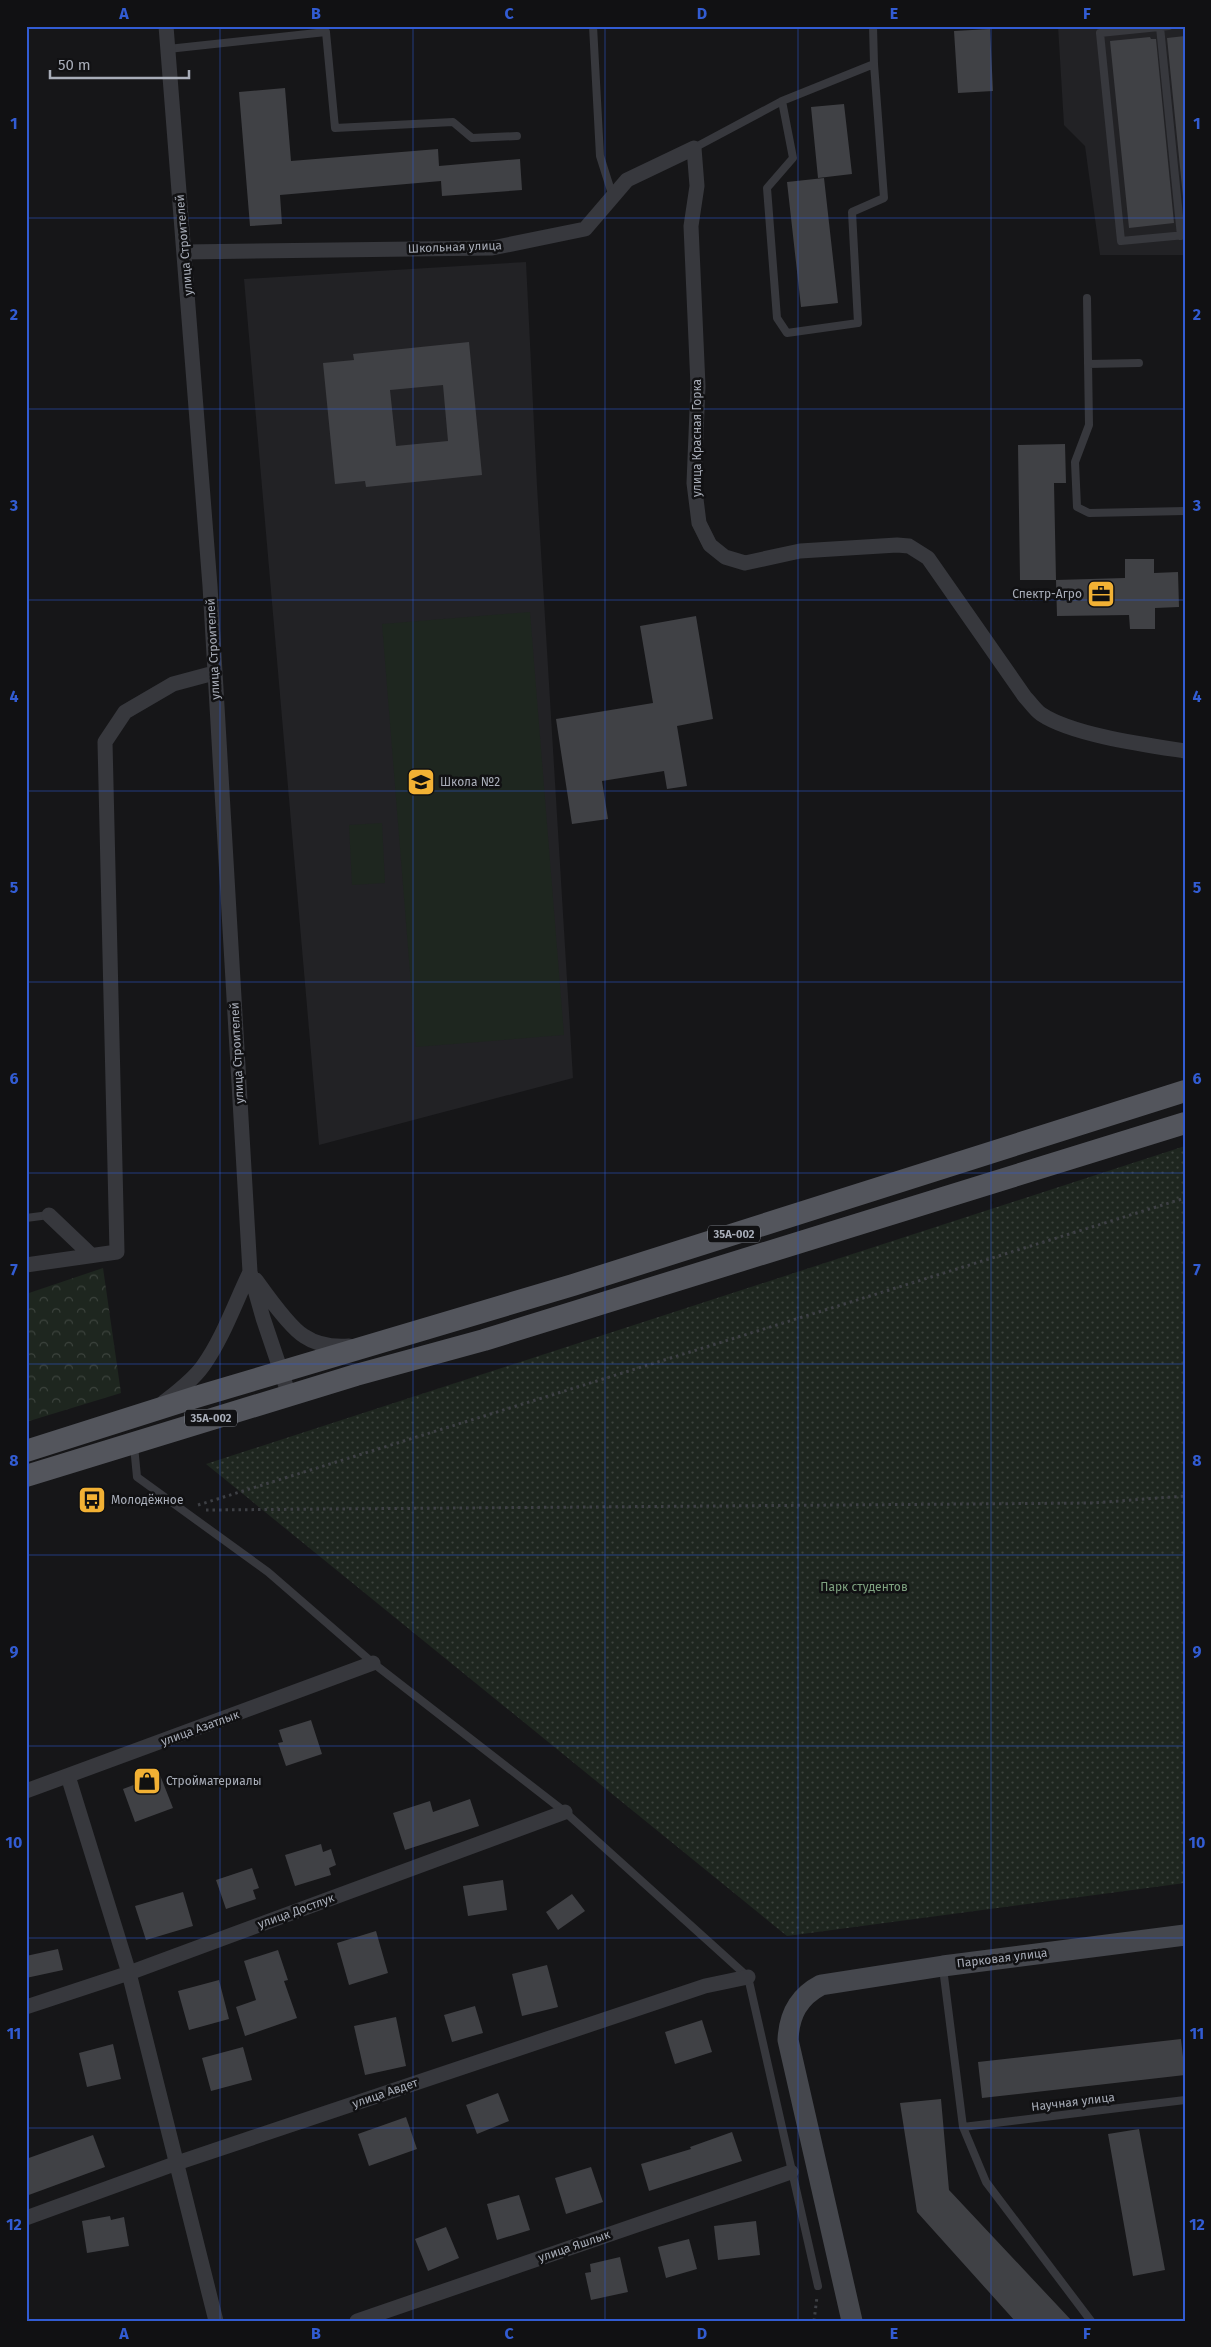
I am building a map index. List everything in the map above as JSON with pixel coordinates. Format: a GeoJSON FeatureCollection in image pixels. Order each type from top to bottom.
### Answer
{"type":"FeatureCollection","features":[{"type":"Feature","properties":{"kind":"main road","name":"35А-002"},"geometry":{"type":"LineString","coordinates":[[26,1451],[152,1411],[583,1282],[1185,1091]]}},
{"type":"Feature","properties":{"kind":"main road","name":"35А-002"},"geometry":{"type":"LineString","coordinates":[[26,1476],[133,1441],[484,1340],[1185,1123]]}},
{"type":"Feature","properties":{"kind":"street","name":"улица Строителей"},"geometry":{"type":"LineString","coordinates":[[166,26],[210,586],[250,1272],[289,1395]]}},
{"type":"Feature","properties":{"kind":"street","name":"Школьная улица"},"geometry":{"type":"LineString","coordinates":[[184,252],[492,248],[585,229],[628,180],[694,148]]}},
{"type":"Feature","properties":{"kind":"street","name":"улица Красная Горка"},"geometry":{"type":"LineString","coordinates":[[694,148],[697,186],[691,226],[698,386],[694,483],[699,523],[710,545],[725,557],[745,563],[800,551],[897,545],[908,546],[928,558],[1025,697],[1039,712],[1057,723],[1077,729],[1148,746],[1185,751]]}},
{"type":"Feature","properties":{"kind":"street"},"geometry":{"type":"LineString","coordinates":[[26,1265],[117,1252],[104,742],[126,712],[173,684],[214,673]]}},
{"type":"Feature","properties":{"kind":"street"},"geometry":{"type":"LineString","coordinates":[[49,1215],[91,1255]]}},
{"type":"Feature","properties":{"kind":"street"},"geometry":{"type":"LineString","coordinates":[[152,1411],[185,1386],[203,1366],[250,1272],[277,1307],[304,1336],[333,1347],[372,1346]]}},
{"type":"Feature","properties":{"kind":"street","name":"улица Азатлык"},"geometry":{"type":"LineString","coordinates":[[26,1791],[373,1663]]}},
{"type":"Feature","properties":{"kind":"street"},"geometry":{"type":"LineString","coordinates":[[68,1776],[130,1973],[216,2321]]}},
{"type":"Feature","properties":{"kind":"street","name":"улица Достлук"},"geometry":{"type":"LineString","coordinates":[[26,2007],[130,1973],[565,1812]]}},
{"type":"Feature","properties":{"kind":"street","name":"Парковая улица"},"geometry":{"type":"LineString","coordinates":[[852,2321],[788,2040],[793,2011],[810,1990],[821,1985],[943,1966],[1185,1935]]}},
{"type":"Feature","properties":{"kind":"street","name":"улица Авдет"},"geometry":{"type":"LineString","coordinates":[[26,2218],[177,2163],[705,1986],[748,1977]]}},
{"type":"Feature","properties":{"kind":"street","name":"улица Яшлык"},"geometry":{"type":"LineString","coordinates":[[356,2321],[791,2172]]}},
{"type":"Feature","properties":{"kind":"lane"},"geometry":{"type":"LineString","coordinates":[[592,26],[600,156],[613,197]]}},
{"type":"Feature","properties":{"kind":"lane"},"geometry":{"type":"LineString","coordinates":[[782,101],[793,158],[767,188],[777,318],[787,333],[858,323],[852,212],[884,198],[873,26]]}},
{"type":"Feature","properties":{"kind":"lane"},"geometry":{"type":"LineString","coordinates":[[1160,27],[1183,235],[1121,241],[1100,34],[1160,27],[1169,26]]}},
{"type":"Feature","properties":{"kind":"lane"},"geometry":{"type":"LineString","coordinates":[[168,50],[329,29],[335,128],[454,122],[472,138],[517,136]]}},
{"type":"Feature","properties":{"kind":"lane"},"geometry":{"type":"LineString","coordinates":[[694,148],[782,101],[874,64]]}},
{"type":"Feature","properties":{"kind":"lane"},"geometry":{"type":"LineString","coordinates":[[1086,298],[1089,425],[1075,462],[1077,507],[1089,513],[1185,511]]}},
{"type":"Feature","properties":{"kind":"lane"},"geometry":{"type":"LineString","coordinates":[[1088,364],[1139,363]]}},
{"type":"Feature","properties":{"kind":"lane"},"geometry":{"type":"LineString","coordinates":[[26,1218],[49,1215]]}},
{"type":"Feature","properties":{"kind":"lane"},"geometry":{"type":"LineString","coordinates":[[133,1441],[137,1477],[268,1572],[373,1663],[565,1812],[748,1977],[818,2286]]}},
{"type":"Feature","properties":{"kind":"lane"},"geometry":{"type":"LineString","coordinates":[[943,1966],[963,2127],[986,2182],[1091,2321]]}},
{"type":"Feature","properties":{"kind":"lane","name":"Научная улица"},"geometry":{"type":"LineString","coordinates":[[963,2127],[1185,2100]]}},
{"type":"Feature","properties":{"kind":"path"},"geometry":{"type":"LineString","coordinates":[[181,1510],[1185,1198]]}},
{"type":"Feature","properties":{"kind":"path"},"geometry":{"type":"LineString","coordinates":[[181,1510],[1093,1503],[1185,1496]]}},
{"type":"Feature","properties":{"kind":"path"},"geometry":{"type":"LineString","coordinates":[[814,2321],[818,2286]]}},
{"type":"Feature","properties":{"kind":"shaded area"},"geometry":{"type":"Polygon","coordinates":[[[1058,26],[1185,26],[1185,255],[1100,255],[1085,146],[1064,125],[1058,26]]]}},
{"type":"Feature","properties":{"kind":"shaded area","name":"Школа №2"},"geometry":{"type":"Polygon","coordinates":[[[526,262],[537,486],[573,1078],[319,1145],[244,279],[526,262]]]}},
{"type":"Feature","properties":{"kind":"green space"},"geometry":{"type":"Polygon","coordinates":[[[530,612],[564,1035],[416,1047],[382,624],[530,612]]]}},
{"type":"Feature","properties":{"kind":"green space"},"geometry":{"type":"Polygon","coordinates":[[[382,823],[385,883],[352,885],[349,825],[382,823]]]}},
{"type":"Feature","properties":{"kind":"green space","name":"Парк студентов"},"geometry":{"type":"Polygon","coordinates":[[[1185,1146],[1185,1883],[787,1936],[206,1464],[1185,1146]]]}},
{"type":"Feature","properties":{"kind":"green space"},"geometry":{"type":"Polygon","coordinates":[[[103,1268],[121,1393],[26,1422],[26,1294],[103,1268]]]}},
{"type":"Feature","properties":{"kind":"building"},"geometry":{"type":"Polygon","coordinates":[[[990,29],[993,91],[958,93],[954,31],[990,29]]]}},
{"type":"Feature","properties":{"kind":"building"},"geometry":{"type":"Polygon","coordinates":[[[1185,36],[1185,217],[1167,38],[1185,36]]]}},
{"type":"Feature","properties":{"kind":"building"},"geometry":{"type":"Polygon","coordinates":[[[1150,37],[1151,39],[1156,39],[1174,223],[1129,228],[1110,41],[1150,37]]]}},
{"type":"Feature","properties":{"kind":"building"},"geometry":{"type":"Polygon","coordinates":[[[285,88],[291,161],[438,149],[439,166],[520,159],[522,190],[442,196],[441,181],[280,195],[282,224],[250,226],[239,92],[285,88]]]}},
{"type":"Feature","properties":{"kind":"building"},"geometry":{"type":"Polygon","coordinates":[[[844,104],[852,174],[818,178],[811,107],[844,104]]]}},
{"type":"Feature","properties":{"kind":"building"},"geometry":{"type":"Polygon","coordinates":[[[824,178],[838,303],[801,307],[787,182],[824,178]]]}},
{"type":"Feature","properties":{"kind":"building"},"geometry":{"type":"Polygon","coordinates":[[[469,342],[482,475],[366,487],[365,481],[335,484],[323,363],[354,360],[353,354],[469,342]],[[443,385],[390,390],[396,446],[448,441],[443,385]]]}},
{"type":"Feature","properties":{"kind":"building"},"geometry":{"type":"Polygon","coordinates":[[[1065,444],[1066,483],[1054,483],[1056,580],[1020,580],[1018,445],[1065,444]]]}},
{"type":"Feature","properties":{"kind":"building"},"geometry":{"type":"Polygon","coordinates":[[[1125,559],[1154,559],[1154,573],[1178,572],[1179,607],[1155,608],[1155,629],[1130,629],[1129,615],[1057,616],[1056,580],[1125,578],[1125,559]]]}},
{"type":"Feature","properties":{"kind":"building"},"geometry":{"type":"Polygon","coordinates":[[[696,616],[713,719],[677,726],[687,786],[667,789],[664,771],[602,781],[608,819],[572,824],[556,719],[653,703],[640,626],[696,616]]]}},
{"type":"Feature","properties":{"kind":"building"},"geometry":{"type":"Polygon","coordinates":[[[311,1720],[322,1754],[286,1766],[278,1743],[283,1742],[279,1730],[311,1720]]]}},
{"type":"Feature","properties":{"kind":"building"},"geometry":{"type":"Polygon","coordinates":[[[160,1775],[173,1808],[135,1822],[123,1789],[160,1775]]]}},
{"type":"Feature","properties":{"kind":"building"},"geometry":{"type":"Polygon","coordinates":[[[470,1799],[479,1826],[405,1850],[393,1813],[430,1801],[433,1812],[470,1799]]]}},
{"type":"Feature","properties":{"kind":"building"},"geometry":{"type":"Polygon","coordinates":[[[321,1844],[323,1852],[331,1849],[336,1865],[329,1868],[331,1875],[295,1886],[285,1855],[321,1844]]]}},
{"type":"Feature","properties":{"kind":"building"},"geometry":{"type":"Polygon","coordinates":[[[252,1868],[259,1888],[253,1890],[256,1899],[226,1909],[216,1880],[252,1868]]]}},
{"type":"Feature","properties":{"kind":"building"},"geometry":{"type":"Polygon","coordinates":[[[503,1880],[507,1910],[468,1916],[463,1886],[503,1880]]]}},
{"type":"Feature","properties":{"kind":"building"},"geometry":{"type":"Polygon","coordinates":[[[183,1892],[193,1926],[146,1940],[135,1906],[183,1892]]]}},
{"type":"Feature","properties":{"kind":"building"},"geometry":{"type":"Polygon","coordinates":[[[572,1894],[585,1911],[558,1930],[546,1912],[572,1894]]]}},
{"type":"Feature","properties":{"kind":"building"},"geometry":{"type":"Polygon","coordinates":[[[376,1931],[388,1973],[349,1985],[337,1943],[376,1931]]]}},
{"type":"Feature","properties":{"kind":"building"},"geometry":{"type":"Polygon","coordinates":[[[58,1949],[63,1970],[26,1978],[26,1956],[58,1949]]]}},
{"type":"Feature","properties":{"kind":"building"},"geometry":{"type":"Polygon","coordinates":[[[278,1950],[288,1980],[284,1981],[297,2018],[245,2036],[236,2007],[256,2000],[244,1961],[278,1950]]]}},
{"type":"Feature","properties":{"kind":"building"},"geometry":{"type":"Polygon","coordinates":[[[547,1965],[558,2007],[522,2016],[512,1974],[547,1965]]]}},
{"type":"Feature","properties":{"kind":"building"},"geometry":{"type":"Polygon","coordinates":[[[219,1980],[229,2019],[189,2030],[178,1991],[219,1980]]]}},
{"type":"Feature","properties":{"kind":"building"},"geometry":{"type":"Polygon","coordinates":[[[475,2006],[483,2033],[452,2042],[444,2015],[475,2006]]]}},
{"type":"Feature","properties":{"kind":"building"},"geometry":{"type":"Polygon","coordinates":[[[396,2017],[406,2066],[365,2075],[354,2026],[396,2017]]]}},
{"type":"Feature","properties":{"kind":"building"},"geometry":{"type":"Polygon","coordinates":[[[702,2020],[712,2052],[675,2064],[665,2032],[702,2020]]]}},
{"type":"Feature","properties":{"kind":"building"},"geometry":{"type":"Polygon","coordinates":[[[1181,2039],[1185,2075],[982,2098],[978,2062],[1181,2039]]]}},
{"type":"Feature","properties":{"kind":"building"},"geometry":{"type":"Polygon","coordinates":[[[113,2044],[121,2079],[87,2087],[79,2053],[113,2044]]]}},
{"type":"Feature","properties":{"kind":"building"},"geometry":{"type":"Polygon","coordinates":[[[243,2047],[252,2080],[211,2091],[202,2058],[243,2047]]]}},
{"type":"Feature","properties":{"kind":"building"},"geometry":{"type":"Polygon","coordinates":[[[498,2093],[509,2121],[477,2134],[466,2105],[498,2093]]]}},
{"type":"Feature","properties":{"kind":"building"},"geometry":{"type":"Polygon","coordinates":[[[941,2099],[949,2190],[1072,2321],[1015,2321],[917,2212],[900,2103],[941,2099]]]}},
{"type":"Feature","properties":{"kind":"building"},"geometry":{"type":"Polygon","coordinates":[[[406,2117],[417,2149],[369,2166],[358,2134],[406,2117]]]}},
{"type":"Feature","properties":{"kind":"building"},"geometry":{"type":"Polygon","coordinates":[[[1139,2129],[1165,2270],[1133,2276],[1108,2134],[1139,2129]]]}},
{"type":"Feature","properties":{"kind":"building"},"geometry":{"type":"Polygon","coordinates":[[[732,2132],[742,2161],[649,2191],[641,2164],[691,2149],[690,2147],[732,2132]]]}},
{"type":"Feature","properties":{"kind":"building"},"geometry":{"type":"Polygon","coordinates":[[[93,2135],[105,2167],[26,2196],[26,2159],[93,2135]]]}},
{"type":"Feature","properties":{"kind":"building"},"geometry":{"type":"Polygon","coordinates":[[[591,2167],[603,2202],[566,2214],[555,2178],[591,2167]]]}},
{"type":"Feature","properties":{"kind":"building"},"geometry":{"type":"Polygon","coordinates":[[[519,2195],[530,2230],[497,2240],[487,2204],[519,2195]]]}},
{"type":"Feature","properties":{"kind":"building"},"geometry":{"type":"Polygon","coordinates":[[[110,2216],[111,2220],[124,2217],[129,2246],[87,2253],[82,2221],[110,2216]]]}},
{"type":"Feature","properties":{"kind":"building"},"geometry":{"type":"Polygon","coordinates":[[[756,2221],[760,2255],[718,2260],[714,2226],[756,2221]]]}},
{"type":"Feature","properties":{"kind":"building"},"geometry":{"type":"Polygon","coordinates":[[[446,2227],[459,2258],[428,2271],[415,2239],[446,2227]]]}},
{"type":"Feature","properties":{"kind":"building"},"geometry":{"type":"Polygon","coordinates":[[[689,2239],[697,2269],[666,2278],[658,2247],[689,2239]]]}},
{"type":"Feature","properties":{"kind":"building"},"geometry":{"type":"Polygon","coordinates":[[[620,2257],[628,2292],[591,2300],[585,2273],[591,2272],[590,2264],[620,2257]]]}},
{"type":"Feature","properties":{"kind":"place","name":"Спектр-Агро"},"geometry":{"type":"Point","coordinates":[1101,594]}},
{"type":"Feature","properties":{"kind":"place","name":"Школа №2"},"geometry":{"type":"Point","coordinates":[421,782]}},
{"type":"Feature","properties":{"kind":"place","name":"Молодёжное"},"geometry":{"type":"Point","coordinates":[92,1500]}},
{"type":"Feature","properties":{"kind":"place","name":"Стройматериалы"},"geometry":{"type":"Point","coordinates":[147,1781]}}]}
